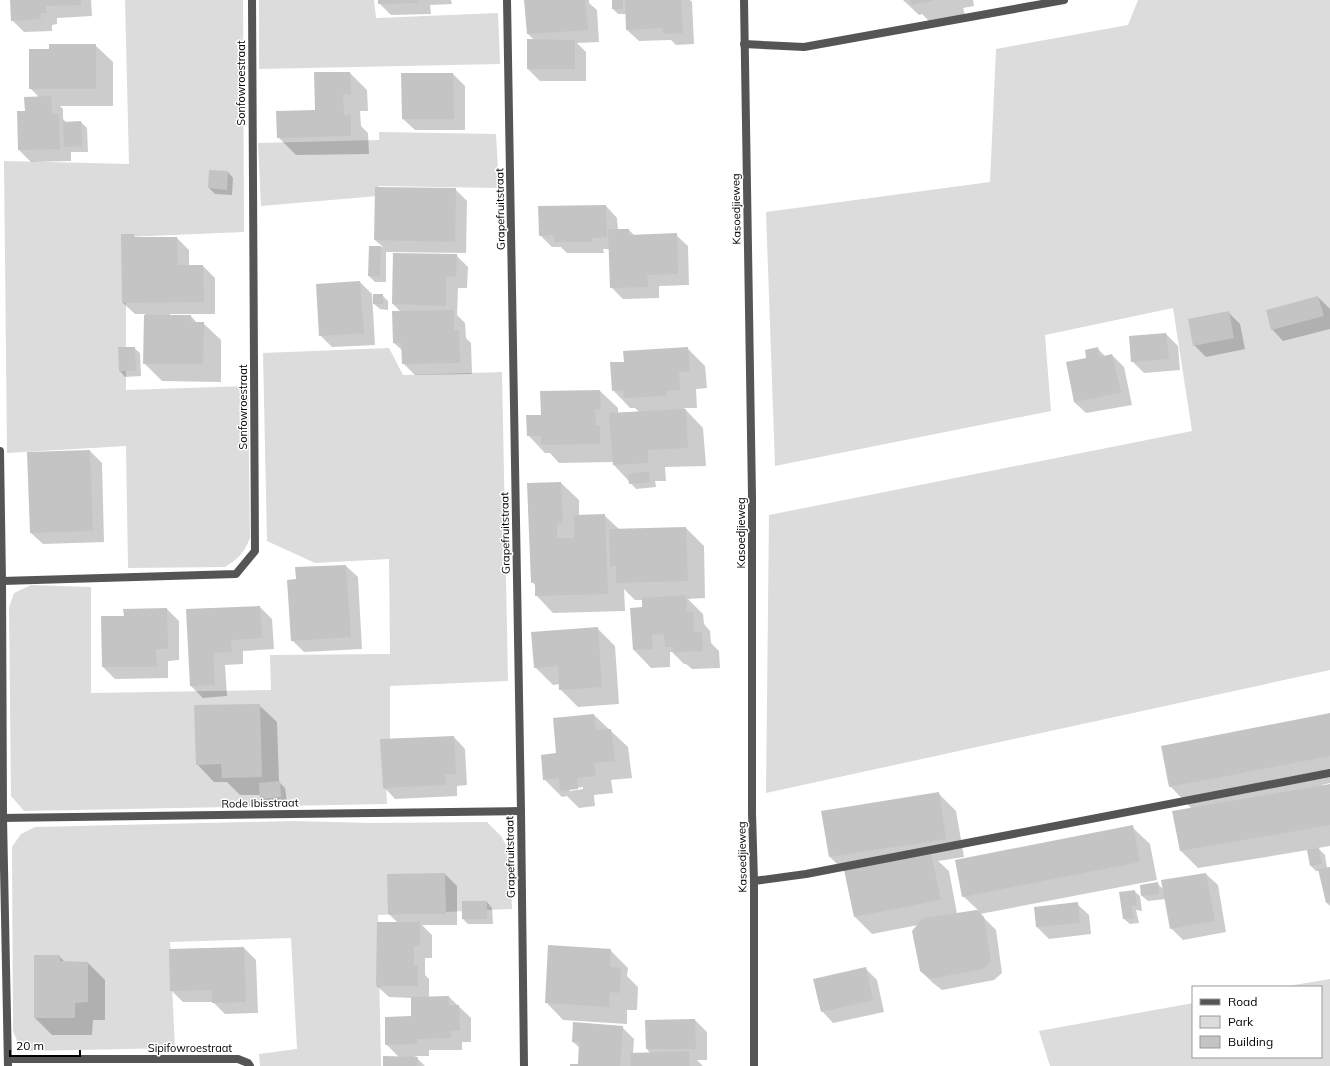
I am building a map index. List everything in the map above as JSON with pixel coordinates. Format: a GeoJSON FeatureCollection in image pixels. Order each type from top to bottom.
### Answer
{"type":"FeatureCollection","features":[{"type":"Feature","properties":{"kind":"street","name":"Sonfowroestraat"},"geometry":{"type":"LineString","coordinates":[[2,581],[236,574],[255,551],[252,0]]}},
{"type":"Feature","properties":{"kind":"street","name":"Grapefruitstraat"},"geometry":{"type":"LineString","coordinates":[[508,0],[524,1066]]}},
{"type":"Feature","properties":{"kind":"street","name":"Kasoedjieweg"},"geometry":{"type":"LineString","coordinates":[[744,0],[752,504],[754,1066]]}},
{"type":"Feature","properties":{"kind":"street"},"geometry":{"type":"LineString","coordinates":[[744,44],[804,47],[1064,0]]}},
{"type":"Feature","properties":{"kind":"street"},"geometry":{"type":"LineString","coordinates":[[0,451],[2,581],[2,818],[8,1063]]}},
{"type":"Feature","properties":{"kind":"street"},"geometry":{"type":"LineString","coordinates":[[754,881],[806,874],[1330,773]]}},
{"type":"Feature","properties":{"kind":"street","name":"Rode Ibisstraat"},"geometry":{"type":"LineString","coordinates":[[2,818],[521,810]]}},
{"type":"Feature","properties":{"kind":"street","name":"Sipifowroestraat"},"geometry":{"type":"LineString","coordinates":[[8,1063],[238,1058],[248,1063],[250,1066]]}},
{"type":"Feature","properties":{"kind":"green space"},"geometry":{"type":"Polygon","coordinates":[[[125,0],[243,0],[244,232],[126,237],[126,390],[248,386],[250,538],[240,555],[225,567],[128,568],[126,446],[7,453],[4,161],[129,164],[125,0]]]}},
{"type":"Feature","properties":{"kind":"green space"},"geometry":{"type":"Polygon","coordinates":[[[259,0],[374,0],[376,18],[498,13],[500,64],[259,69],[259,0]]]}},
{"type":"Feature","properties":{"kind":"green space"},"geometry":{"type":"Polygon","coordinates":[[[1138,0],[1330,0],[1330,670],[766,793],[769,515],[1192,431],[1173,308],[1045,335],[1051,411],[775,466],[766,212],[990,182],[996,49],[1128,25],[1138,0]]]}},
{"type":"Feature","properties":{"kind":"green space"},"geometry":{"type":"Polygon","coordinates":[[[379,132],[496,134],[499,188],[379,186],[378,196],[261,206],[258,143],[379,140],[379,132]]]}},
{"type":"Feature","properties":{"kind":"green space"},"geometry":{"type":"Polygon","coordinates":[[[389,348],[403,375],[502,372],[508,681],[390,686],[390,741],[384,743],[387,804],[24,811],[11,796],[9,607],[14,593],[31,585],[91,587],[91,693],[271,690],[270,655],[390,654],[389,559],[315,563],[267,541],[263,353],[389,348]]]}},
{"type":"Feature","properties":{"kind":"green space"},"geometry":{"type":"Polygon","coordinates":[[[293,821],[371,823],[487,822],[501,836],[510,853],[512,909],[378,915],[381,1066],[260,1066],[259,1054],[297,1049],[291,938],[170,942],[175,1048],[29,1051],[18,1043],[13,1031],[12,847],[21,834],[35,827],[293,821]]]}},
{"type":"Feature","properties":{"kind":"green space"},"geometry":{"type":"Polygon","coordinates":[[[1330,979],[1330,1066],[1050,1066],[1039,1031],[1192,1003],[1192,1058],[1322,1058],[1322,986],[1288,986],[1330,979]]]}},
{"type":"Feature","properties":{"kind":"building"},"geometry":{"type":"Polygon","coordinates":[[[10,0],[81,0],[81,5],[46,6],[46,13],[40,13],[41,19],[11,21],[10,0]]]}},
{"type":"Feature","properties":{"kind":"building"},"geometry":{"type":"Polygon","coordinates":[[[378,0],[419,0],[419,3],[378,4],[378,0]]]}},
{"type":"Feature","properties":{"kind":"building"},"geometry":{"type":"Polygon","coordinates":[[[524,0],[585,0],[588,30],[527,34],[524,0]]]}},
{"type":"Feature","properties":{"kind":"building"},"geometry":{"type":"Polygon","coordinates":[[[612,0],[623,0],[623,9],[612,9],[612,0]]]}},
{"type":"Feature","properties":{"kind":"building"},"geometry":{"type":"Polygon","coordinates":[[[625,0],[681,0],[683,33],[663,34],[663,28],[626,30],[625,0]]]}},
{"type":"Feature","properties":{"kind":"building"},"geometry":{"type":"Polygon","coordinates":[[[910,0],[933,0],[933,1],[912,5],[910,0]]]}},
{"type":"Feature","properties":{"kind":"building"},"geometry":{"type":"Polygon","coordinates":[[[527,39],[575,40],[575,69],[527,69],[527,39]]]}},
{"type":"Feature","properties":{"kind":"building"},"geometry":{"type":"Polygon","coordinates":[[[49,44],[96,44],[96,89],[29,89],[29,49],[49,49],[49,44]]]}},
{"type":"Feature","properties":{"kind":"building"},"geometry":{"type":"Polygon","coordinates":[[[314,72],[350,72],[351,94],[343,94],[344,115],[351,114],[351,136],[277,138],[276,111],[315,110],[314,72]]]}},
{"type":"Feature","properties":{"kind":"building"},"geometry":{"type":"Polygon","coordinates":[[[401,73],[453,73],[454,119],[402,119],[401,73]]]}},
{"type":"Feature","properties":{"kind":"building"},"geometry":{"type":"Polygon","coordinates":[[[51,96],[52,114],[59,114],[60,149],[18,150],[17,111],[25,111],[24,97],[51,96]]]}},
{"type":"Feature","properties":{"kind":"building"},"geometry":{"type":"Polygon","coordinates":[[[81,121],[82,146],[64,147],[63,122],[81,121]]]}},
{"type":"Feature","properties":{"kind":"building"},"geometry":{"type":"Polygon","coordinates":[[[209,170],[228,171],[227,190],[208,188],[209,170]]]}},
{"type":"Feature","properties":{"kind":"building"},"geometry":{"type":"Polygon","coordinates":[[[375,187],[456,188],[455,242],[374,240],[375,187]]]}},
{"type":"Feature","properties":{"kind":"building"},"geometry":{"type":"Polygon","coordinates":[[[606,205],[607,237],[592,238],[592,242],[554,242],[554,235],[539,236],[538,206],[606,205]]]}},
{"type":"Feature","properties":{"kind":"building"},"geometry":{"type":"Polygon","coordinates":[[[608,229],[629,229],[629,235],[677,233],[678,274],[647,275],[648,287],[610,288],[608,229]]]}},
{"type":"Feature","properties":{"kind":"building"},"geometry":{"type":"Polygon","coordinates":[[[121,234],[134,234],[134,237],[177,237],[178,265],[203,265],[204,302],[122,303],[121,234]]]}},
{"type":"Feature","properties":{"kind":"building"},"geometry":{"type":"Polygon","coordinates":[[[369,246],[381,246],[380,277],[368,276],[369,246]]]}},
{"type":"Feature","properties":{"kind":"building"},"geometry":{"type":"Polygon","coordinates":[[[393,253],[457,254],[456,277],[446,276],[446,306],[392,304],[393,253]]]}},
{"type":"Feature","properties":{"kind":"building"},"geometry":{"type":"Polygon","coordinates":[[[360,281],[364,333],[319,336],[316,284],[360,281]]]}},
{"type":"Feature","properties":{"kind":"building"},"geometry":{"type":"Polygon","coordinates":[[[373,294],[383,294],[383,304],[373,304],[373,294]]]}},
{"type":"Feature","properties":{"kind":"building"},"geometry":{"type":"Polygon","coordinates":[[[1318,296],[1324,316],[1271,330],[1266,310],[1318,296]]]}},
{"type":"Feature","properties":{"kind":"building"},"geometry":{"type":"Polygon","coordinates":[[[454,310],[454,330],[459,330],[460,363],[402,364],[401,343],[393,343],[392,311],[454,310]]]}},
{"type":"Feature","properties":{"kind":"building"},"geometry":{"type":"Polygon","coordinates":[[[1229,311],[1234,338],[1193,346],[1188,319],[1229,311]]]}},
{"type":"Feature","properties":{"kind":"building"},"geometry":{"type":"Polygon","coordinates":[[[144,315],[191,315],[191,322],[204,322],[203,364],[143,364],[144,315]]]}},
{"type":"Feature","properties":{"kind":"building"},"geometry":{"type":"Polygon","coordinates":[[[1166,333],[1169,359],[1131,362],[1129,336],[1166,333]]]}},
{"type":"Feature","properties":{"kind":"building"},"geometry":{"type":"Polygon","coordinates":[[[118,347],[135,347],[136,371],[119,371],[118,347]]]}},
{"type":"Feature","properties":{"kind":"building"},"geometry":{"type":"Polygon","coordinates":[[[688,347],[690,371],[679,372],[680,390],[666,391],[666,396],[624,398],[623,390],[612,391],[610,362],[624,362],[623,351],[688,347]]]}},
{"type":"Feature","properties":{"kind":"building"},"geometry":{"type":"Polygon","coordinates":[[[1098,347],[1100,357],[1112,354],[1121,393],[1074,402],[1066,362],[1086,358],[1085,350],[1098,347]]]}},
{"type":"Feature","properties":{"kind":"building"},"geometry":{"type":"Polygon","coordinates":[[[600,390],[601,409],[595,409],[596,425],[600,425],[600,444],[541,445],[541,436],[527,436],[526,415],[541,415],[540,391],[600,390]]]}},
{"type":"Feature","properties":{"kind":"building"},"geometry":{"type":"Polygon","coordinates":[[[686,409],[688,448],[648,450],[648,463],[613,465],[609,413],[686,409]]]}},
{"type":"Feature","properties":{"kind":"building"},"geometry":{"type":"Polygon","coordinates":[[[90,450],[93,531],[30,533],[27,452],[90,450]]]}},
{"type":"Feature","properties":{"kind":"building"},"geometry":{"type":"Polygon","coordinates":[[[649,471],[650,482],[629,484],[628,474],[649,471]]]}},
{"type":"Feature","properties":{"kind":"building"},"geometry":{"type":"Polygon","coordinates":[[[561,482],[563,523],[557,523],[557,538],[574,538],[574,515],[605,514],[608,594],[535,596],[535,582],[531,583],[527,483],[561,482]]]}},
{"type":"Feature","properties":{"kind":"building"},"geometry":{"type":"Polygon","coordinates":[[[686,527],[688,581],[616,583],[616,566],[610,566],[609,529],[686,527]]]}},
{"type":"Feature","properties":{"kind":"building"},"geometry":{"type":"Polygon","coordinates":[[[346,565],[351,637],[291,641],[287,580],[296,579],[295,567],[346,565]]]}},
{"type":"Feature","properties":{"kind":"building"},"geometry":{"type":"Polygon","coordinates":[[[686,595],[687,612],[693,612],[694,632],[702,632],[703,651],[673,652],[673,647],[665,647],[664,634],[652,635],[653,649],[633,650],[630,608],[642,607],[642,598],[686,595]]]}},
{"type":"Feature","properties":{"kind":"building"},"geometry":{"type":"Polygon","coordinates":[[[260,606],[262,638],[231,640],[232,652],[213,653],[215,685],[190,686],[186,609],[260,606]]]}},
{"type":"Feature","properties":{"kind":"building"},"geometry":{"type":"Polygon","coordinates":[[[167,608],[168,649],[156,649],[157,667],[102,667],[101,616],[124,616],[123,609],[167,608]]]}},
{"type":"Feature","properties":{"kind":"building"},"geometry":{"type":"Polygon","coordinates":[[[598,627],[602,687],[559,690],[558,666],[534,668],[531,632],[598,627]]]}},
{"type":"Feature","properties":{"kind":"building"},"geometry":{"type":"Polygon","coordinates":[[[260,704],[262,777],[222,778],[221,764],[196,765],[194,705],[260,704]]]}},
{"type":"Feature","properties":{"kind":"building"},"geometry":{"type":"Polygon","coordinates":[[[1330,713],[1330,756],[1169,787],[1161,746],[1330,713]]]}},
{"type":"Feature","properties":{"kind":"building"},"geometry":{"type":"Polygon","coordinates":[[[594,714],[596,730],[611,729],[615,761],[594,763],[596,776],[577,778],[578,789],[560,791],[559,778],[543,780],[541,755],[556,753],[553,718],[594,714]]]}},
{"type":"Feature","properties":{"kind":"building"},"geometry":{"type":"Polygon","coordinates":[[[454,736],[456,774],[445,774],[446,785],[383,788],[380,739],[454,736]]]}},
{"type":"Feature","properties":{"kind":"building"},"geometry":{"type":"Polygon","coordinates":[[[280,781],[281,797],[260,799],[259,783],[280,781]]]}},
{"type":"Feature","properties":{"kind":"building"},"geometry":{"type":"Polygon","coordinates":[[[1330,784],[1330,825],[1180,851],[1172,811],[1330,784]]]}},
{"type":"Feature","properties":{"kind":"building"},"geometry":{"type":"Polygon","coordinates":[[[939,792],[946,839],[829,857],[821,811],[939,792]]]}},
{"type":"Feature","properties":{"kind":"building"},"geometry":{"type":"Polygon","coordinates":[[[1133,825],[1140,862],[962,897],[955,860],[1133,825]]]}},
{"type":"Feature","properties":{"kind":"building"},"geometry":{"type":"Polygon","coordinates":[[[1319,848],[1322,864],[1310,866],[1307,850],[1319,848]]]}},
{"type":"Feature","properties":{"kind":"building"},"geometry":{"type":"Polygon","coordinates":[[[931,853],[941,900],[854,917],[844,870],[931,853]]]}},
{"type":"Feature","properties":{"kind":"building"},"geometry":{"type":"Polygon","coordinates":[[[1330,867],[1330,902],[1326,903],[1318,869],[1330,867]]]}},
{"type":"Feature","properties":{"kind":"building"},"geometry":{"type":"Polygon","coordinates":[[[445,873],[446,914],[388,914],[387,874],[445,873]]]}},
{"type":"Feature","properties":{"kind":"building"},"geometry":{"type":"Polygon","coordinates":[[[1206,873],[1215,921],[1170,929],[1161,880],[1206,873]]]}},
{"type":"Feature","properties":{"kind":"building"},"geometry":{"type":"Polygon","coordinates":[[[1158,882],[1159,894],[1141,896],[1140,885],[1158,882]]]}},
{"type":"Feature","properties":{"kind":"building"},"geometry":{"type":"Polygon","coordinates":[[[1135,890],[1137,906],[1131,905],[1134,918],[1123,919],[1119,892],[1135,890]]]}},
{"type":"Feature","properties":{"kind":"building"},"geometry":{"type":"Polygon","coordinates":[[[462,901],[487,901],[487,919],[462,919],[462,901]]]}},
{"type":"Feature","properties":{"kind":"building"},"geometry":{"type":"Polygon","coordinates":[[[1078,902],[1080,923],[1036,927],[1034,907],[1078,902]]]}},
{"type":"Feature","properties":{"kind":"building"},"geometry":{"type":"Polygon","coordinates":[[[977,910],[984,917],[991,961],[983,969],[930,979],[920,971],[912,931],[923,918],[977,910]]]}},
{"type":"Feature","properties":{"kind":"building"},"geometry":{"type":"Polygon","coordinates":[[[377,922],[420,922],[420,946],[414,946],[414,966],[418,966],[418,986],[376,986],[377,922]]]}},
{"type":"Feature","properties":{"kind":"building"},"geometry":{"type":"Polygon","coordinates":[[[548,945],[611,949],[610,967],[621,968],[620,993],[610,992],[609,1007],[545,1003],[548,945]]]}},
{"type":"Feature","properties":{"kind":"building"},"geometry":{"type":"Polygon","coordinates":[[[244,947],[246,1002],[212,1003],[212,990],[170,991],[169,949],[244,947]]]}},
{"type":"Feature","properties":{"kind":"building"},"geometry":{"type":"Polygon","coordinates":[[[34,955],[60,955],[60,961],[88,962],[88,1002],[75,1003],[75,1018],[34,1018],[34,955]]]}},
{"type":"Feature","properties":{"kind":"building"},"geometry":{"type":"Polygon","coordinates":[[[866,967],[873,1000],[821,1012],[813,979],[866,967]]]}},
{"type":"Feature","properties":{"kind":"building"},"geometry":{"type":"Polygon","coordinates":[[[449,996],[449,1005],[459,1005],[460,1031],[451,1031],[451,1038],[417,1039],[417,1044],[385,1045],[385,1017],[411,1016],[411,997],[449,996]]]}},
{"type":"Feature","properties":{"kind":"building"},"geometry":{"type":"Polygon","coordinates":[[[695,1019],[696,1049],[646,1049],[645,1020],[695,1019]]]}},
{"type":"Feature","properties":{"kind":"building"},"geometry":{"type":"Polygon","coordinates":[[[573,1022],[623,1026],[620,1066],[570,1066],[570,1064],[578,1064],[579,1042],[572,1042],[573,1022]]]}},
{"type":"Feature","properties":{"kind":"building"},"geometry":{"type":"Polygon","coordinates":[[[689,1051],[690,1066],[631,1066],[630,1053],[689,1051]]]}},
{"type":"Feature","properties":{"kind":"building"},"geometry":{"type":"Polygon","coordinates":[[[383,1056],[418,1057],[417,1066],[383,1066],[383,1056]]]}}]}
